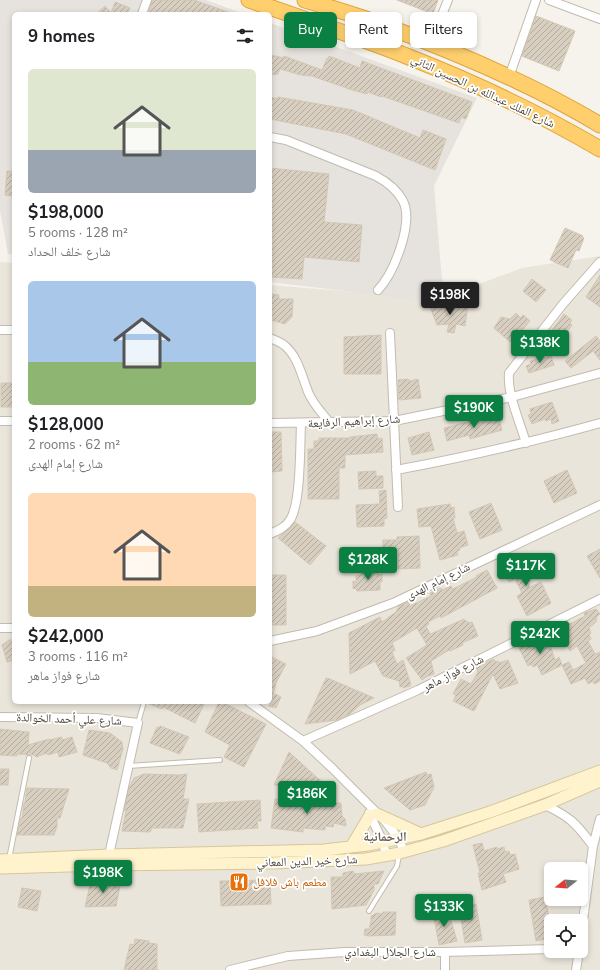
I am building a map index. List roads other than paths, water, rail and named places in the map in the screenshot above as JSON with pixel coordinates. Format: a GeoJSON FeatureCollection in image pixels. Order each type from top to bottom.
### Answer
{"type":"FeatureCollection","features":[{"type":"Feature","properties":{"kind":"highway","name":"شارع الملك عبدالله بن الحسين الثاني"},"geometry":{"type":"LineString","coordinates":[[249,0],[408,56],[464,79],[573,133],[600,149]]}},
{"type":"Feature","properties":{"kind":"highway","name":"شارع الملك عبدالله بن الحسين الثاني"},"geometry":{"type":"LineString","coordinates":[[305,0],[390,27],[410,36]]}},
{"type":"Feature","properties":{"kind":"highway","name":"شارع الملك عبدالله بن الحسين الثاني"},"geometry":{"type":"LineString","coordinates":[[440,48],[509,77],[568,106],[600,125]]}},
{"type":"Feature","properties":{"kind":"street"},"geometry":{"type":"LineString","coordinates":[[143,12],[147,0]]}},
{"type":"Feature","properties":{"kind":"street"},"geometry":{"type":"LineString","coordinates":[[443,12],[448,0]]}},
{"type":"Feature","properties":{"kind":"street"},"geometry":{"type":"LineString","coordinates":[[509,77],[536,0]]}},
{"type":"Feature","properties":{"kind":"street"},"geometry":{"type":"LineString","coordinates":[[549,0],[567,3],[600,19]]}},
{"type":"Feature","properties":{"kind":"street"},"geometry":{"type":"LineString","coordinates":[[272,137],[286,140],[376,176],[386,182],[397,192],[406,208],[404,234],[390,274],[378,290]]}},
{"type":"Feature","properties":{"kind":"street"},"geometry":{"type":"LineString","coordinates":[[526,443],[512,397],[509,379],[511,368],[563,304],[600,262]]}},
{"type":"Feature","properties":{"kind":"street"},"geometry":{"type":"LineString","coordinates":[[0,330],[12,330]]}},
{"type":"Feature","properties":{"kind":"street"},"geometry":{"type":"LineString","coordinates":[[390,333],[398,507]]}},
{"type":"Feature","properties":{"kind":"street"},"geometry":{"type":"LineString","coordinates":[[272,339],[283,344],[291,352],[299,367],[310,395],[318,409],[329,422]]}},
{"type":"Feature","properties":{"kind":"street","name":"شارع إبراهيم الرفايعة"},"geometry":{"type":"LineString","coordinates":[[272,423],[394,421],[512,397],[600,373]]}},
{"type":"Feature","properties":{"kind":"street"},"geometry":{"type":"LineString","coordinates":[[0,421],[12,421]]}},
{"type":"Feature","properties":{"kind":"street"},"geometry":{"type":"LineString","coordinates":[[272,533],[281,529],[290,521],[295,511],[301,423]]}},
{"type":"Feature","properties":{"kind":"street"},"geometry":{"type":"LineString","coordinates":[[396,470],[457,459],[526,443],[600,423]]}},
{"type":"Feature","properties":{"kind":"street","name":"شارع إمام الهدى"},"geometry":{"type":"LineString","coordinates":[[272,641],[317,631],[393,603],[600,505]]}},
{"type":"Feature","properties":{"kind":"street","name":"شارع فواز ماهر"},"geometry":{"type":"LineString","coordinates":[[303,741],[418,690],[600,599]]}},
{"type":"Feature","properties":{"kind":"street"},"geometry":{"type":"LineString","coordinates":[[0,628],[12,628]]}},
{"type":"Feature","properties":{"kind":"street"},"geometry":{"type":"LineString","coordinates":[[252,704],[303,741],[357,793],[374,814],[399,839],[402,853]]}},
{"type":"Feature","properties":{"kind":"street","name":"شارع علي أحمد الخوالدة"},"geometry":{"type":"LineString","coordinates":[[0,717],[97,718],[138,723],[109,855]]}},
{"type":"Feature","properties":{"kind":"street","name":"شارع خير الدين المعاني"},"geometry":{"type":"LineString","coordinates":[[4,860],[109,855],[324,850],[351,847],[421,834],[490,812],[600,771]]}},
{"type":"Feature","properties":{"kind":"street","name":"شارع خير الدين المعاني"},"geometry":{"type":"LineString","coordinates":[[0,868],[274,863],[366,858],[402,853],[443,841],[545,805],[600,781]]}},
{"type":"Feature","properties":{"kind":"street"},"geometry":{"type":"LineString","coordinates":[[545,805],[564,814],[579,827],[593,846]]}},
{"type":"Feature","properties":{"kind":"street"},"geometry":{"type":"LineString","coordinates":[[374,814],[421,834]]}},
{"type":"Feature","properties":{"kind":"street"},"geometry":{"type":"LineString","coordinates":[[374,814],[386,855]]}},
{"type":"Feature","properties":{"kind":"street"},"geometry":{"type":"LineString","coordinates":[[351,847],[374,814]]}},
{"type":"Feature","properties":{"kind":"street"},"geometry":{"type":"LineString","coordinates":[[584,914],[593,846],[600,819]]}},
{"type":"Feature","properties":{"kind":"street","name":"شارع الجلال البغدادي"},"geometry":{"type":"LineString","coordinates":[[230,970],[288,956],[345,952],[445,952],[544,949]]}},
{"type":"Feature","properties":{"kind":"street"},"geometry":{"type":"LineString","coordinates":[[445,952],[445,970]]}},
{"type":"Feature","properties":{"kind":"street"},"geometry":{"type":"LineString","coordinates":[[576,970],[578,958]]}},
{"type":"Feature","properties":{"kind":"lane","name":"شارع علي أحمد الخوالدة"},"geometry":{"type":"LineString","coordinates":[[138,723],[143,704]]}},
{"type":"Feature","properties":{"kind":"lane"},"geometry":{"type":"LineString","coordinates":[[4,860],[29,758]]}},
{"type":"Feature","properties":{"kind":"lane"},"geometry":{"type":"LineString","coordinates":[[128,766],[220,760]]}},
{"type":"Feature","properties":{"kind":"lane"},"geometry":{"type":"LineString","coordinates":[[369,911],[397,866],[402,853]]}},
{"type":"Feature","properties":{"kind":"place","name":"مطعم باش فلافل"},"geometry":{"type":"Point","coordinates":[239,882]}},
{"type":"Feature","properties":{"kind":"district","name":"الرحمانية"},"geometry":{"type":"Point","coordinates":[385,836]}}]}
